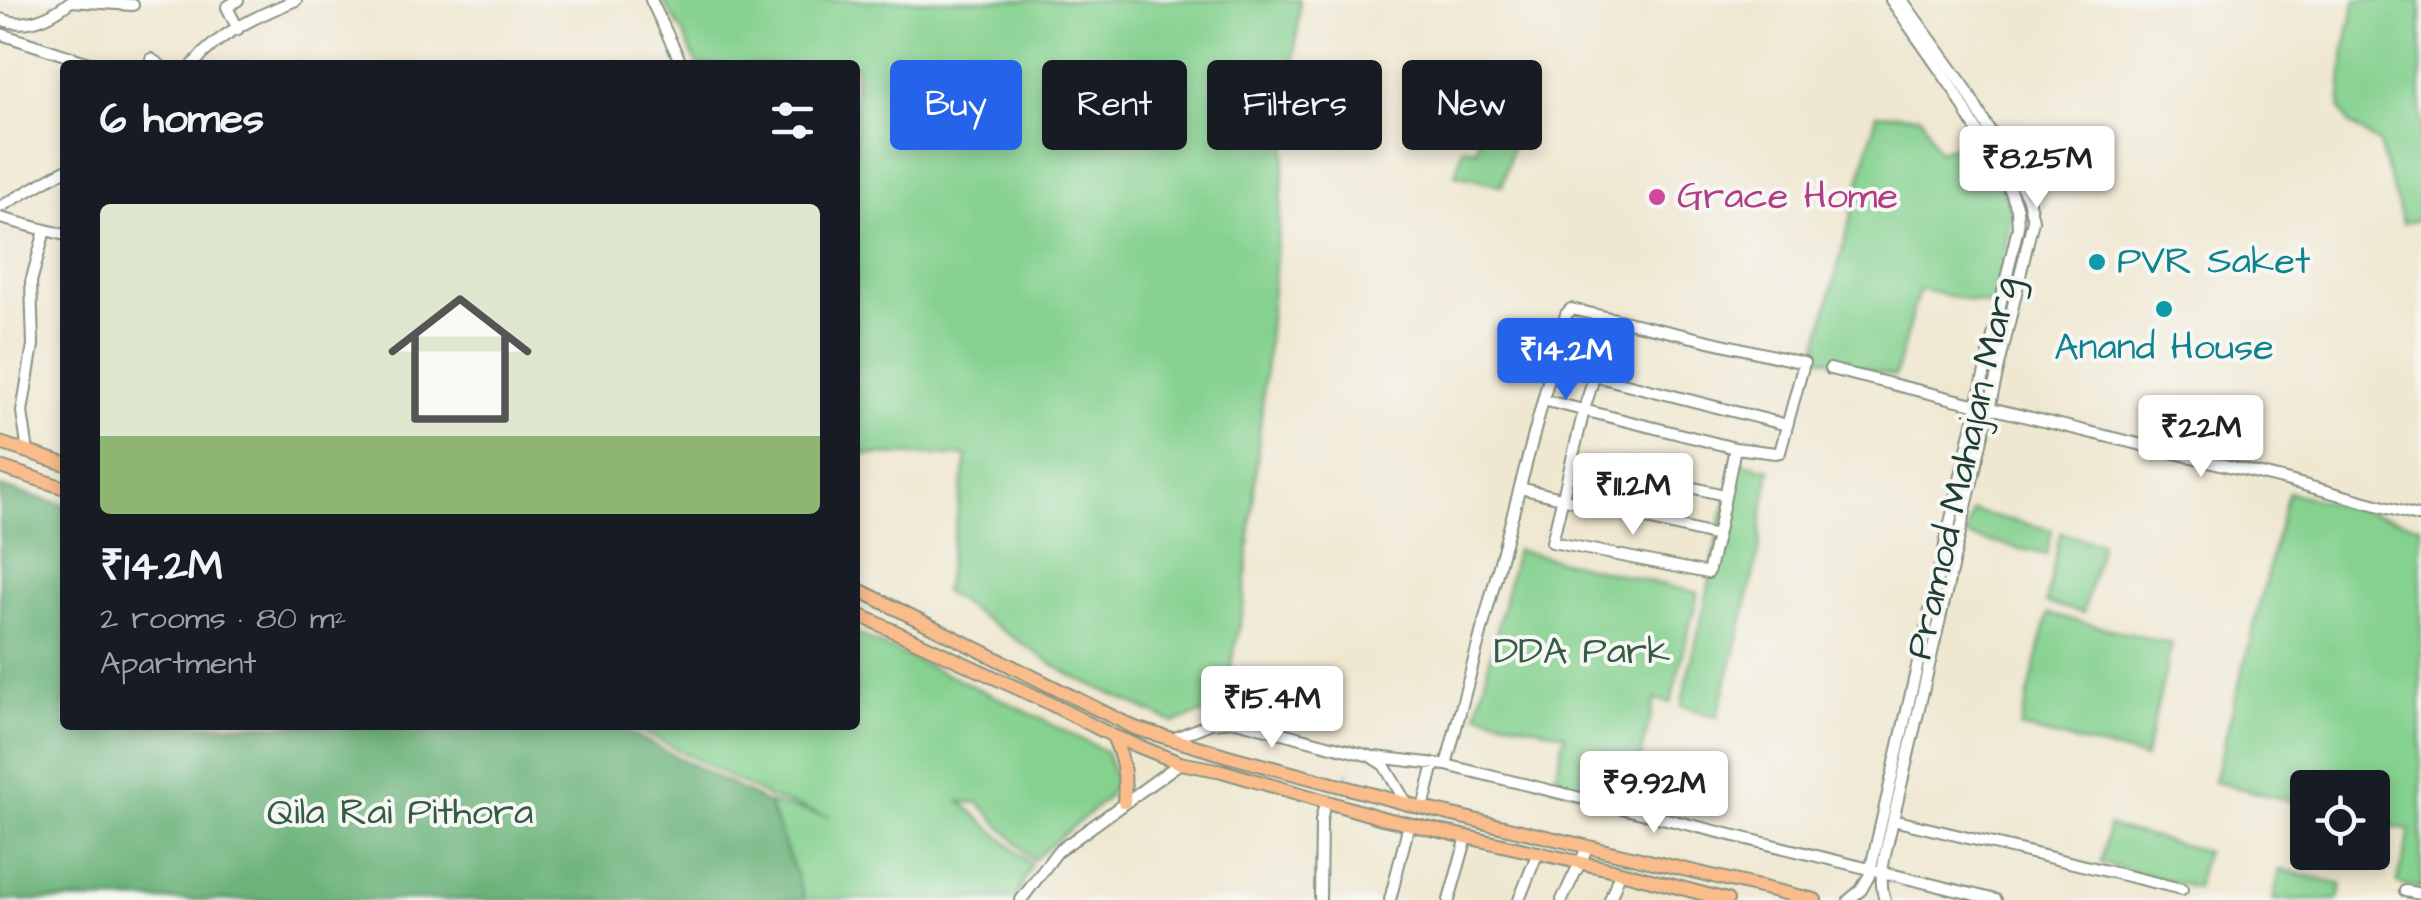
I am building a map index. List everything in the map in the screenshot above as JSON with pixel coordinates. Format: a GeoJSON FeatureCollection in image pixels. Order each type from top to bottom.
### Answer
{"type":"FeatureCollection","features":[{"type":"Feature","properties":{"kind":"main road"},"geometry":{"type":"LineString","coordinates":[[0,443],[60,462]]}},
{"type":"Feature","properties":{"kind":"main road"},"geometry":{"type":"LineString","coordinates":[[0,467],[60,486]]}},
{"type":"Feature","properties":{"kind":"main road"},"geometry":{"type":"LineString","coordinates":[[860,590],[1135,728],[1407,804],[1815,900]]}},
{"type":"Feature","properties":{"kind":"main road"},"geometry":{"type":"LineString","coordinates":[[860,614],[1113,736],[1180,762],[1409,824],[1721,899]]}},
{"type":"Feature","properties":{"kind":"main road"},"geometry":{"type":"LineString","coordinates":[[1113,736],[1123,758],[1124,802]]}},
{"type":"Feature","properties":{"kind":"street"},"geometry":{"type":"LineString","coordinates":[[238,0],[228,7],[238,28]]}},
{"type":"Feature","properties":{"kind":"street"},"geometry":{"type":"LineString","coordinates":[[197,60],[238,28],[296,0]]}},
{"type":"Feature","properties":{"kind":"street"},"geometry":{"type":"LineString","coordinates":[[651,0],[680,60]]}},
{"type":"Feature","properties":{"kind":"street","name":"Pramod Mahajan Marg"},"geometry":{"type":"LineString","coordinates":[[1890,0],[1954,90],[2017,209],[2016,236],[1985,406]]}},
{"type":"Feature","properties":{"kind":"street","name":"Pramod Mahajan Marg"},"geometry":{"type":"LineString","coordinates":[[1885,900],[1877,870],[1985,406],[2032,231],[2032,208],[2025,192],[1964,86],[1902,0]]}},
{"type":"Feature","properties":{"kind":"street"},"geometry":{"type":"LineString","coordinates":[[78,60],[0,35],[3,20],[28,24],[55,14],[71,2],[132,5]]}},
{"type":"Feature","properties":{"kind":"street"},"geometry":{"type":"LineString","coordinates":[[0,206],[60,173]]}},
{"type":"Feature","properties":{"kind":"street"},"geometry":{"type":"LineString","coordinates":[[0,218],[60,235]]}},
{"type":"Feature","properties":{"kind":"street"},"geometry":{"type":"LineString","coordinates":[[28,452],[22,412],[33,346],[31,282],[44,230]]}},
{"type":"Feature","properties":{"kind":"street"},"geometry":{"type":"LineString","coordinates":[[1423,808],[1440,765],[1566,314],[1571,309],[1804,363],[1778,453],[1735,448],[1543,400]]}},
{"type":"Feature","properties":{"kind":"street"},"geometry":{"type":"LineString","coordinates":[[1612,318],[1584,410],[1552,542],[1708,573],[1735,448]]}},
{"type":"Feature","properties":{"kind":"street"},"geometry":{"type":"LineString","coordinates":[[1830,369],[2421,517]]}},
{"type":"Feature","properties":{"kind":"street"},"geometry":{"type":"LineString","coordinates":[[1594,376],[1787,426]]}},
{"type":"Feature","properties":{"kind":"street"},"geometry":{"type":"LineString","coordinates":[[1572,459],[1724,496]]}},
{"type":"Feature","properties":{"kind":"street"},"geometry":{"type":"LineString","coordinates":[[1520,488],[1717,536]]}},
{"type":"Feature","properties":{"kind":"street"},"geometry":{"type":"LineString","coordinates":[[1173,739],[1212,723],[1236,721],[1375,757],[1440,765],[1996,900]]}},
{"type":"Feature","properties":{"kind":"street","name":"Pramod Mahajan Marg"},"geometry":{"type":"LineString","coordinates":[[1848,900],[1862,890],[1877,870],[1892,820],[1906,739]]}},
{"type":"Feature","properties":{"kind":"street"},"geometry":{"type":"LineString","coordinates":[[1375,757],[1407,804]]}},
{"type":"Feature","properties":{"kind":"street"},"geometry":{"type":"LineString","coordinates":[[1021,900],[1057,852],[1180,762]]}},
{"type":"Feature","properties":{"kind":"street"},"geometry":{"type":"LineString","coordinates":[[1320,900],[1320,821],[1325,802]]}},
{"type":"Feature","properties":{"kind":"street"},"geometry":{"type":"LineString","coordinates":[[1892,820],[2182,889]]}},
{"type":"Feature","properties":{"kind":"street"},"geometry":{"type":"LineString","coordinates":[[1390,900],[1409,824]]}},
{"type":"Feature","properties":{"kind":"street"},"geometry":{"type":"LineString","coordinates":[[1449,900],[1467,837]]}},
{"type":"Feature","properties":{"kind":"street"},"geometry":{"type":"LineString","coordinates":[[1562,900],[1588,846]]}},
{"type":"Feature","properties":{"kind":"street"},"geometry":{"type":"LineString","coordinates":[[1520,900],[1538,852]]}},
{"type":"Feature","properties":{"kind":"street"},"geometry":{"type":"LineString","coordinates":[[1610,900],[1620,872]]}},
{"type":"Feature","properties":{"kind":"street"},"geometry":{"type":"LineString","coordinates":[[2405,890],[2421,894]]}},
{"type":"Feature","properties":{"kind":"green space"},"geometry":{"type":"Polygon","coordinates":[[[662,0],[1300,0],[1294,60],[1207,60],[1207,150],[1286,150],[1243,609],[1222,707],[1174,723],[1068,674],[944,592],[967,456],[860,454],[860,60],[695,60],[662,0]]]}},
{"type":"Feature","properties":{"kind":"green space"},"geometry":{"type":"Polygon","coordinates":[[[2356,0],[2421,0],[2421,220],[2403,223],[2379,144],[2349,123],[2340,109],[2345,48],[2356,0]]]}},
{"type":"Feature","properties":{"kind":"green space"},"geometry":{"type":"Polygon","coordinates":[[[1877,114],[1921,116],[1938,151],[1979,139],[2012,212],[1994,306],[1919,289],[1895,376],[1815,356],[1877,114]]]}},
{"type":"Feature","properties":{"kind":"green space"},"geometry":{"type":"Polygon","coordinates":[[[1462,150],[1511,150],[1502,186],[1455,175],[1462,150]]]}},
{"type":"Feature","properties":{"kind":"green space"},"geometry":{"type":"Polygon","coordinates":[[[1738,462],[1770,469],[1760,545],[1717,717],[1681,706],[1738,462]]]}},
{"type":"Feature","properties":{"kind":"green space","name":"Qila Rai Pithora"},"geometry":{"type":"Polygon","coordinates":[[[0,487],[60,504],[60,730],[625,730],[769,804],[804,896],[800,900],[0,900],[0,487]]]}},
{"type":"Feature","properties":{"kind":"green space"},"geometry":{"type":"Polygon","coordinates":[[[2288,492],[2421,526],[2421,889],[2397,883],[2410,831],[2390,826],[2390,770],[2290,770],[2290,801],[2214,782],[2288,492]]]}},
{"type":"Feature","properties":{"kind":"green space","name":"Qila Rai Pithora"},"geometry":{"type":"Polygon","coordinates":[[[0,494],[60,707],[60,730],[625,730],[765,802],[831,817],[768,797],[640,730],[860,730],[860,635],[1106,752],[1116,782],[1106,799],[1033,860],[979,803],[961,802],[1031,864],[1016,899],[0,900],[0,494]]]}},
{"type":"Feature","properties":{"kind":"green space"},"geometry":{"type":"Polygon","coordinates":[[[1972,511],[2052,530],[2047,555],[1966,536],[1972,511]]]}},
{"type":"Feature","properties":{"kind":"green space"},"geometry":{"type":"Polygon","coordinates":[[[2060,533],[2101,543],[2083,613],[2046,603],[2060,533]]]}},
{"type":"Feature","properties":{"kind":"green space","name":"DDA Park"},"geometry":{"type":"Polygon","coordinates":[[[1516,550],[1698,593],[1671,703],[1655,699],[1629,804],[1553,786],[1565,734],[1477,713],[1516,550]]]}},
{"type":"Feature","properties":{"kind":"green space"},"geometry":{"type":"Polygon","coordinates":[[[2048,614],[2172,644],[2145,758],[2020,728],[2048,614]]]}},
{"type":"Feature","properties":{"kind":"green space"},"geometry":{"type":"Polygon","coordinates":[[[2108,826],[2205,851],[2196,888],[2101,863],[2108,826]]]}},
{"type":"Feature","properties":{"kind":"green space"},"geometry":{"type":"Polygon","coordinates":[[[2280,869],[2342,885],[2338,900],[2273,900],[2280,869]]]}},
{"type":"Feature","properties":{"kind":"waterway"},"geometry":{"type":"LineString","coordinates":[[1345,782],[1348,771]]}},
{"type":"Feature","properties":{"kind":"place","name":"Grace Home"},"geometry":{"type":"Point","coordinates":[1657,197]}},
{"type":"Feature","properties":{"kind":"place","name":"PVR Saket"},"geometry":{"type":"Point","coordinates":[2097,262]}},
{"type":"Feature","properties":{"kind":"place","name":"Anand House"},"geometry":{"type":"Point","coordinates":[2164,309]}}]}
